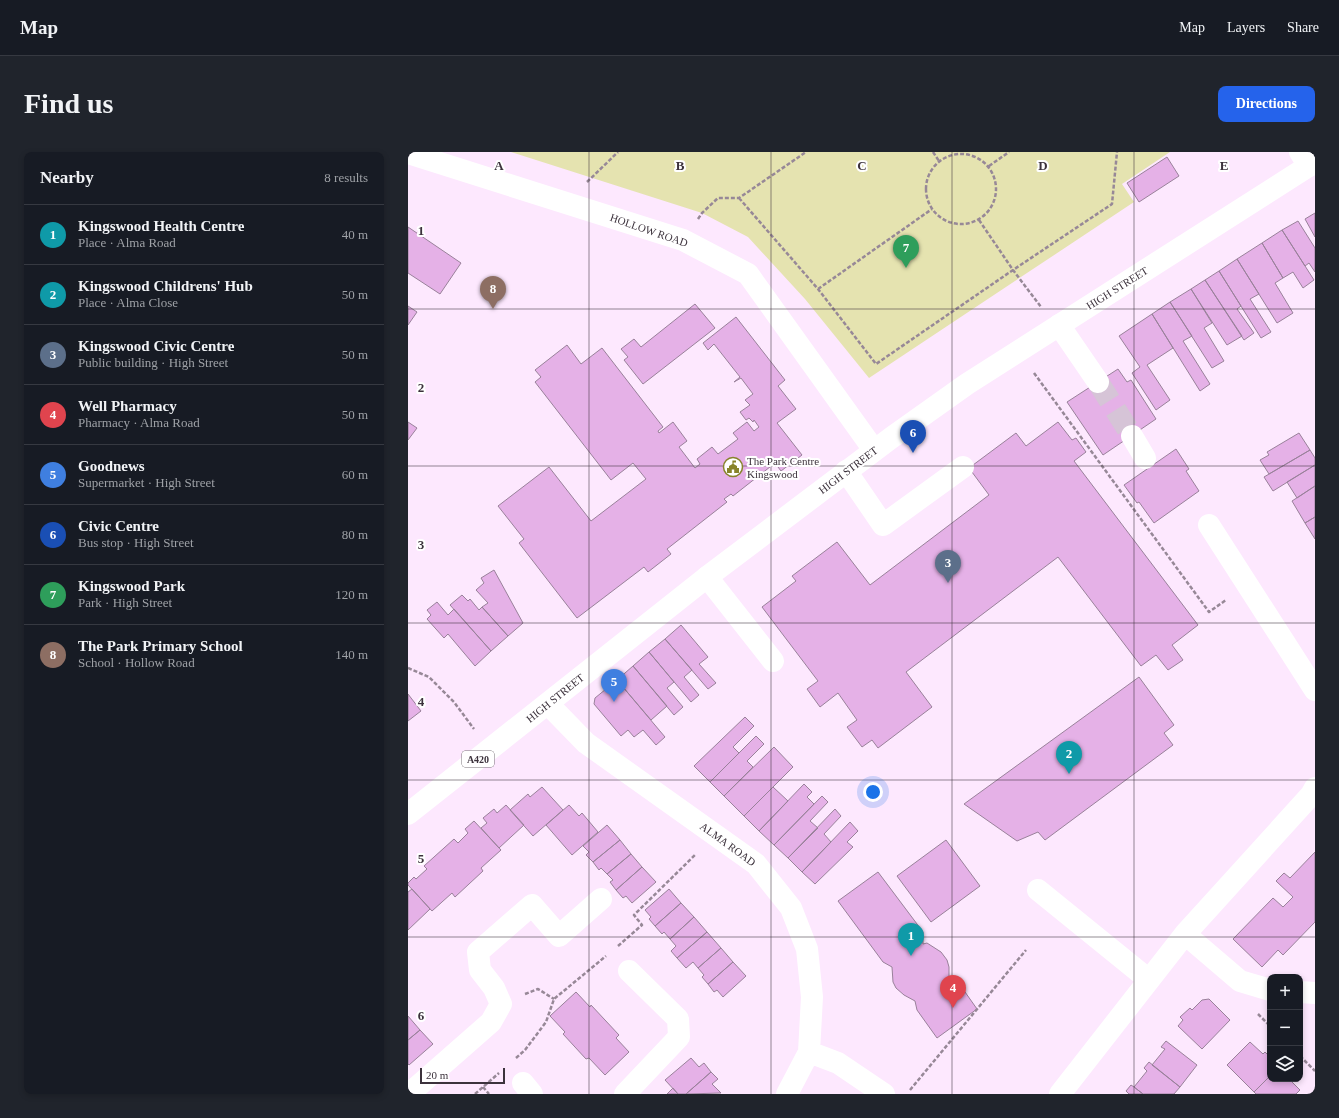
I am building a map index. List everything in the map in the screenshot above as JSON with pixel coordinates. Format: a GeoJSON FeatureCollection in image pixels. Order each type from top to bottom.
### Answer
{"type":"FeatureCollection","features":[{"type":"Feature","properties":{"kind":"street","name":"HOLLOW ROAD"},"geometry":{"type":"LineString","coordinates":[[408,153],[683,240],[748,274],[874,450]]}},
{"type":"Feature","properties":{"kind":"street","name":"HIGH STREET"},"geometry":{"type":"LineString","coordinates":[[408,814],[706,577],[874,450],[967,384],[1308,160]]}},
{"type":"Feature","properties":{"kind":"street"},"geometry":{"type":"LineString","coordinates":[[1057,326],[1098,382]]}},
{"type":"Feature","properties":{"kind":"street"},"geometry":{"type":"LineString","coordinates":[[1132,436],[1145,458]]}},
{"type":"Feature","properties":{"kind":"street"},"geometry":{"type":"LineString","coordinates":[[846,471],[883,525],[963,467]]}},
{"type":"Feature","properties":{"kind":"street"},"geometry":{"type":"LineString","coordinates":[[1209,525],[1315,690]]}},
{"type":"Feature","properties":{"kind":"street"},"geometry":{"type":"LineString","coordinates":[[706,577],[773,661]]}},
{"type":"Feature","properties":{"kind":"street","name":"ALMA ROAD"},"geometry":{"type":"LineString","coordinates":[[548,704],[586,743],[756,864],[791,908],[806,949],[812,997],[809,1052]]}},
{"type":"Feature","properties":{"kind":"street"},"geometry":{"type":"LineString","coordinates":[[1060,1094],[1185,934],[1313,792]]}},
{"type":"Feature","properties":{"kind":"street"},"geometry":{"type":"LineString","coordinates":[[1038,890],[1149,980]]}},
{"type":"Feature","properties":{"kind":"street"},"geometry":{"type":"LineString","coordinates":[[409,1094],[491,1022],[501,1004],[494,988],[480,970],[478,952],[532,905],[559,936],[601,899]]}},
{"type":"Feature","properties":{"kind":"street"},"geometry":{"type":"LineString","coordinates":[[1185,934],[1240,981],[1267,989]]}},
{"type":"Feature","properties":{"kind":"street"},"geometry":{"type":"LineString","coordinates":[[625,1094],[680,1037],[678,1019],[629,971]]}},
{"type":"Feature","properties":{"kind":"street"},"geometry":{"type":"LineString","coordinates":[[1303,992],[1315,993]]}},
{"type":"Feature","properties":{"kind":"street"},"geometry":{"type":"LineString","coordinates":[[787,1094],[809,1052],[838,1063],[884,1094]]}},
{"type":"Feature","properties":{"kind":"path"},"geometry":{"type":"LineString","coordinates":[[566,203],[618,152]]}},
{"type":"Feature","properties":{"kind":"path"},"geometry":{"type":"LineString","coordinates":[[683,240],[702,213],[718,198],[739,198],[806,152]]}},
{"type":"Feature","properties":{"kind":"path"},"geometry":{"type":"LineString","coordinates":[[933,152],[939,161]]}},
{"type":"Feature","properties":{"kind":"path"},"geometry":{"type":"LineString","coordinates":[[988,166],[1009,152]]}},
{"type":"Feature","properties":{"kind":"path"},"geometry":{"type":"LineString","coordinates":[[739,198],[818,289],[876,364],[1112,204],[1117,152]]}},
{"type":"Feature","properties":{"kind":"path"},"geometry":{"type":"LineString","coordinates":[[959,153],[977,157],[988,166],[997,185],[993,205],[979,220],[962,224],[946,221],[932,209],[926,195],[928,177],[939,161],[959,153]]}},
{"type":"Feature","properties":{"kind":"path"},"geometry":{"type":"LineString","coordinates":[[818,289],[932,209]]}},
{"type":"Feature","properties":{"kind":"path"},"geometry":{"type":"LineString","coordinates":[[979,220],[1013,270],[1057,326]]}},
{"type":"Feature","properties":{"kind":"path"},"geometry":{"type":"LineString","coordinates":[[1018,351],[1209,612],[1248,585]]}},
{"type":"Feature","properties":{"kind":"path"},"geometry":{"type":"LineString","coordinates":[[408,668],[428,677],[454,702],[491,749]]}},
{"type":"Feature","properties":{"kind":"path"},"geometry":{"type":"LineString","coordinates":[[616,948],[642,925],[634,915],[715,835]]}},
{"type":"Feature","properties":{"kind":"path"},"geometry":{"type":"LineString","coordinates":[[907,1094],[1026,950]]}},
{"type":"Feature","properties":{"kind":"path"},"geometry":{"type":"LineString","coordinates":[[514,1059],[525,1050],[546,1022],[554,999],[611,953]]}},
{"type":"Feature","properties":{"kind":"path"},"geometry":{"type":"LineString","coordinates":[[501,1004],[538,988],[554,999]]}},
{"type":"Feature","properties":{"kind":"path"},"geometry":{"type":"LineString","coordinates":[[1303,1059],[1315,1071]]}},
{"type":"Feature","properties":{"kind":"path"},"geometry":{"type":"LineString","coordinates":[[475,1094],[504,1069]]}},
{"type":"Feature","properties":{"kind":"path"},"geometry":{"type":"LineString","coordinates":[[483,1087],[489,1094]]}},
{"type":"Feature","properties":{"kind":"shaded area"},"geometry":{"type":"Polygon","coordinates":[[[511,152],[1170,152],[1122,184],[1134,202],[869,378],[805,299],[748,237],[702,213],[511,152]]]}},
{"type":"Feature","properties":{"kind":"building"},"geometry":{"type":"Polygon","coordinates":[[[1167,157],[1179,176],[1139,202],[1127,183],[1167,157]]]}},
{"type":"Feature","properties":{"kind":"building"},"geometry":{"type":"Polygon","coordinates":[[[1315,213],[1315,237],[1305,219],[1315,213]]]}},
{"type":"Feature","properties":{"kind":"building"},"geometry":{"type":"Polygon","coordinates":[[[1298,221],[1315,248],[1315,272],[1309,263],[1305,266],[1282,230],[1298,221]]]}},
{"type":"Feature","properties":{"kind":"building"},"geometry":{"type":"Polygon","coordinates":[[[408,227],[461,263],[440,294],[408,273],[408,227]]]}},
{"type":"Feature","properties":{"kind":"building"},"geometry":{"type":"Polygon","coordinates":[[[1282,230],[1314,280],[1303,288],[1293,272],[1283,278],[1262,243],[1282,230]]]}},
{"type":"Feature","properties":{"kind":"building"},"geometry":{"type":"Polygon","coordinates":[[[1262,243],[1283,278],[1275,283],[1293,313],[1277,323],[1237,259],[1262,243]]]}},
{"type":"Feature","properties":{"kind":"building"},"geometry":{"type":"Polygon","coordinates":[[[1237,259],[1259,294],[1250,299],[1271,332],[1261,338],[1219,271],[1237,259]]]}},
{"type":"Feature","properties":{"kind":"building"},"geometry":{"type":"Polygon","coordinates":[[[1219,271],[1241,306],[1237,309],[1254,333],[1244,340],[1205,280],[1219,271]]]}},
{"type":"Feature","properties":{"kind":"building"},"geometry":{"type":"Polygon","coordinates":[[[1205,280],[1242,336],[1227,345],[1191,289],[1205,280]]]}},
{"type":"Feature","properties":{"kind":"building"},"geometry":{"type":"Polygon","coordinates":[[[1191,289],[1212,323],[1204,328],[1224,361],[1212,368],[1170,302],[1191,289]]]}},
{"type":"Feature","properties":{"kind":"building"},"geometry":{"type":"Polygon","coordinates":[[[1170,302],[1192,336],[1183,341],[1210,384],[1200,391],[1152,314],[1170,302]]]}},
{"type":"Feature","properties":{"kind":"building"},"geometry":{"type":"Polygon","coordinates":[[[695,304],[715,328],[643,384],[624,360],[628,357],[621,349],[634,339],[641,347],[695,304]]]}},
{"type":"Feature","properties":{"kind":"building"},"geometry":{"type":"Polygon","coordinates":[[[408,306],[417,312],[408,325],[408,306]]]}},
{"type":"Feature","properties":{"kind":"building"},"geometry":{"type":"Polygon","coordinates":[[[1152,314],[1173,348],[1147,365],[1170,400],[1156,410],[1132,373],[1140,367],[1119,336],[1152,314]]]}},
{"type":"Feature","properties":{"kind":"building","name":"The Park Centre Kingswood"},"geometry":{"type":"Polygon","coordinates":[[[736,317],[785,380],[778,386],[796,409],[777,423],[802,455],[781,471],[775,463],[733,496],[731,494],[724,499],[727,502],[667,549],[671,554],[648,572],[644,567],[577,618],[519,543],[524,539],[498,506],[549,467],[591,521],[646,479],[633,463],[611,480],[535,382],[541,377],[535,370],[567,345],[581,364],[602,348],[663,427],[658,431],[659,433],[673,422],[687,441],[679,447],[695,468],[700,464],[697,459],[712,447],[718,454],[738,439],[733,433],[747,422],[754,431],[759,427],[754,420],[753,422],[749,418],[746,420],[740,412],[750,405],[745,400],[753,394],[741,378],[734,382],[740,377],[714,344],[708,350],[703,343],[736,317]]]}},
{"type":"Feature","properties":{"kind":"building"},"geometry":{"type":"Polygon","coordinates":[[[1118,369],[1127,382],[1131,380],[1156,419],[1103,455],[1067,402],[1118,369]]]}},
{"type":"Feature","properties":{"kind":"building"},"geometry":{"type":"Polygon","coordinates":[[[408,422],[417,428],[408,440],[408,422]]]}},
{"type":"Feature","properties":{"kind":"building"},"geometry":{"type":"Polygon","coordinates":[[[1058,422],[1072,440],[1076,438],[1086,452],[1074,461],[1198,625],[1172,645],[1183,660],[1168,670],[1156,655],[1141,666],[1058,557],[906,672],[932,707],[878,748],[872,740],[862,747],[847,727],[857,720],[838,693],[820,707],[807,689],[818,681],[762,607],[796,581],[792,576],[837,542],[870,585],[989,495],[969,468],[1016,433],[1026,446],[1058,422]]]}},
{"type":"Feature","properties":{"kind":"building"},"geometry":{"type":"Polygon","coordinates":[[[1299,433],[1310,450],[1269,474],[1260,460],[1269,455],[1267,452],[1299,433]]]}},
{"type":"Feature","properties":{"kind":"building"},"geometry":{"type":"Polygon","coordinates":[[[1176,449],[1189,469],[1186,471],[1199,491],[1154,523],[1139,502],[1137,503],[1124,485],[1176,449]]]}},
{"type":"Feature","properties":{"kind":"building"},"geometry":{"type":"Polygon","coordinates":[[[1310,450],[1315,458],[1315,465],[1273,491],[1264,477],[1310,450]]]}},
{"type":"Feature","properties":{"kind":"building"},"geometry":{"type":"Polygon","coordinates":[[[1315,465],[1315,486],[1297,498],[1287,482],[1315,465]]]}},
{"type":"Feature","properties":{"kind":"building"},"geometry":{"type":"Polygon","coordinates":[[[1315,486],[1315,517],[1305,523],[1292,501],[1315,486]]]}},
{"type":"Feature","properties":{"kind":"building"},"geometry":{"type":"Polygon","coordinates":[[[1315,517],[1315,539],[1305,523],[1315,517]]]}},
{"type":"Feature","properties":{"kind":"building"},"geometry":{"type":"Polygon","coordinates":[[[494,570],[523,623],[508,636],[482,607],[488,603],[476,590],[484,583],[481,578],[494,570]]]}},
{"type":"Feature","properties":{"kind":"building"},"geometry":{"type":"Polygon","coordinates":[[[462,595],[468,601],[470,599],[479,610],[482,607],[508,636],[491,651],[450,605],[462,595]]]}},
{"type":"Feature","properties":{"kind":"building"},"geometry":{"type":"Polygon","coordinates":[[[437,602],[448,615],[454,609],[491,651],[475,666],[448,634],[444,638],[427,619],[431,615],[427,610],[437,602]]]}},
{"type":"Feature","properties":{"kind":"building"},"geometry":{"type":"Polygon","coordinates":[[[681,625],[708,657],[699,664],[716,683],[708,689],[665,639],[681,625]]]}},
{"type":"Feature","properties":{"kind":"building"},"geometry":{"type":"Polygon","coordinates":[[[665,639],[692,670],[684,677],[699,695],[691,702],[649,652],[665,639]]]}},
{"type":"Feature","properties":{"kind":"building"},"geometry":{"type":"Polygon","coordinates":[[[649,652],[674,682],[667,688],[683,707],[674,715],[633,666],[649,652]]]}},
{"type":"Feature","properties":{"kind":"building"},"geometry":{"type":"Polygon","coordinates":[[[633,666],[667,706],[651,720],[617,680],[633,666]]]}},
{"type":"Feature","properties":{"kind":"building"},"geometry":{"type":"Polygon","coordinates":[[[1139,677],[1174,725],[1164,733],[1173,745],[1045,840],[1038,832],[1017,841],[964,804],[1139,677]]]}},
{"type":"Feature","properties":{"kind":"building"},"geometry":{"type":"Polygon","coordinates":[[[617,680],[665,737],[656,745],[643,730],[634,737],[628,730],[621,736],[594,704],[595,698],[617,680]]]}},
{"type":"Feature","properties":{"kind":"building"},"geometry":{"type":"Polygon","coordinates":[[[408,694],[421,711],[408,721],[408,694]]]}},
{"type":"Feature","properties":{"kind":"building"},"geometry":{"type":"Polygon","coordinates":[[[745,717],[754,726],[733,747],[739,753],[710,782],[694,766],[745,717]]]}},
{"type":"Feature","properties":{"kind":"building"},"geometry":{"type":"Polygon","coordinates":[[[756,736],[764,744],[747,761],[753,767],[724,796],[710,782],[756,736]]]}},
{"type":"Feature","properties":{"kind":"building"},"geometry":{"type":"Polygon","coordinates":[[[774,747],[793,767],[744,816],[724,796],[774,747]]]}},
{"type":"Feature","properties":{"kind":"building"},"geometry":{"type":"Polygon","coordinates":[[[804,784],[812,792],[807,797],[814,804],[774,845],[759,831],[804,784]]]}},
{"type":"Feature","properties":{"kind":"building"},"geometry":{"type":"Polygon","coordinates":[[[542,787],[563,810],[533,836],[510,810],[528,794],[530,797],[542,787]]]}},
{"type":"Feature","properties":{"kind":"building"},"geometry":{"type":"Polygon","coordinates":[[[773,787],[788,801],[759,831],[744,816],[773,787]]]}},
{"type":"Feature","properties":{"kind":"building"},"geometry":{"type":"Polygon","coordinates":[[[822,796],[828,802],[810,821],[818,828],[788,858],[774,845],[822,796]]]}},
{"type":"Feature","properties":{"kind":"building"},"geometry":{"type":"Polygon","coordinates":[[[506,805],[524,825],[499,848],[481,828],[487,823],[483,818],[494,809],[497,813],[506,805]]]}},
{"type":"Feature","properties":{"kind":"building"},"geometry":{"type":"Polygon","coordinates":[[[569,805],[579,816],[582,813],[598,832],[572,855],[546,825],[569,805]]]}},
{"type":"Feature","properties":{"kind":"building"},"geometry":{"type":"Polygon","coordinates":[[[835,809],[841,816],[824,834],[831,842],[802,872],[788,858],[835,809]]]}},
{"type":"Feature","properties":{"kind":"building"},"geometry":{"type":"Polygon","coordinates":[[[474,821],[501,850],[481,868],[483,871],[455,897],[452,893],[432,911],[408,885],[408,883],[414,877],[416,879],[427,869],[424,866],[454,839],[458,843],[468,833],[465,829],[474,821]]]}},
{"type":"Feature","properties":{"kind":"building"},"geometry":{"type":"Polygon","coordinates":[[[850,822],[858,831],[847,842],[853,847],[815,884],[802,872],[850,822]]]}},
{"type":"Feature","properties":{"kind":"building"},"geometry":{"type":"Polygon","coordinates":[[[607,825],[620,840],[593,862],[586,855],[589,852],[583,846],[607,825]]]}},
{"type":"Feature","properties":{"kind":"building"},"geometry":{"type":"Polygon","coordinates":[[[620,840],[631,854],[607,874],[601,868],[599,870],[593,862],[620,840]]]}},
{"type":"Feature","properties":{"kind":"building"},"geometry":{"type":"Polygon","coordinates":[[[946,840],[980,886],[931,922],[897,876],[946,840]]]}},
{"type":"Feature","properties":{"kind":"building"},"geometry":{"type":"Polygon","coordinates":[[[1315,852],[1315,922],[1283,955],[1278,950],[1262,967],[1233,939],[1273,898],[1283,907],[1293,897],[1276,881],[1284,873],[1290,878],[1315,852]]]}},
{"type":"Feature","properties":{"kind":"building"},"geometry":{"type":"Polygon","coordinates":[[[631,854],[642,867],[616,890],[610,882],[613,880],[607,874],[631,854]]]}},
{"type":"Feature","properties":{"kind":"building"},"geometry":{"type":"Polygon","coordinates":[[[642,867],[656,882],[632,903],[626,896],[623,898],[616,890],[642,867]]]}},
{"type":"Feature","properties":{"kind":"building"},"geometry":{"type":"Polygon","coordinates":[[[878,872],[923,932],[923,944],[927,943],[941,952],[947,960],[949,977],[958,982],[977,1009],[937,1038],[917,1010],[915,1001],[904,995],[896,988],[893,982],[892,967],[883,962],[838,901],[878,872]]]}},
{"type":"Feature","properties":{"kind":"building"},"geometry":{"type":"Polygon","coordinates":[[[412,889],[430,909],[408,930],[408,892],[412,889]]]}},
{"type":"Feature","properties":{"kind":"building"},"geometry":{"type":"Polygon","coordinates":[[[669,889],[681,903],[655,926],[649,919],[651,917],[645,910],[669,889]]]}},
{"type":"Feature","properties":{"kind":"building"},"geometry":{"type":"Polygon","coordinates":[[[681,903],[694,917],[670,939],[664,932],[662,934],[655,926],[681,903]]]}},
{"type":"Feature","properties":{"kind":"building"},"geometry":{"type":"Polygon","coordinates":[[[694,917],[707,932],[677,958],[671,951],[676,946],[670,939],[694,917]]]}},
{"type":"Feature","properties":{"kind":"building"},"geometry":{"type":"Polygon","coordinates":[[[707,932],[721,948],[698,968],[693,962],[686,968],[677,958],[707,932]]]}},
{"type":"Feature","properties":{"kind":"building"},"geometry":{"type":"Polygon","coordinates":[[[721,948],[733,962],[708,984],[702,977],[704,975],[698,968],[721,948]]]}},
{"type":"Feature","properties":{"kind":"building"},"geometry":{"type":"Polygon","coordinates":[[[733,962],[746,976],[723,997],[717,990],[714,992],[708,984],[733,962]]]}},
{"type":"Feature","properties":{"kind":"building"},"geometry":{"type":"Polygon","coordinates":[[[576,992],[590,1007],[591,1005],[619,1035],[616,1038],[629,1052],[605,1075],[589,1058],[586,1059],[563,1034],[565,1032],[550,1016],[576,992]]]}},
{"type":"Feature","properties":{"kind":"building"},"geometry":{"type":"Polygon","coordinates":[[[1209,999],[1230,1020],[1202,1049],[1178,1026],[1183,1020],[1180,1017],[1190,1008],[1192,1010],[1202,1000],[1209,999]]]}},
{"type":"Feature","properties":{"kind":"building"},"geometry":{"type":"Polygon","coordinates":[[[408,1016],[420,1030],[408,1040],[408,1016]]]}},
{"type":"Feature","properties":{"kind":"building"},"geometry":{"type":"Polygon","coordinates":[[[420,1030],[433,1044],[409,1065],[408,1040],[420,1030]]]}},
{"type":"Feature","properties":{"kind":"building"},"geometry":{"type":"Polygon","coordinates":[[[1166,1041],[1197,1065],[1180,1087],[1152,1065],[1165,1049],[1161,1047],[1166,1041]]]}},
{"type":"Feature","properties":{"kind":"building"},"geometry":{"type":"Polygon","coordinates":[[[1250,1042],[1263,1054],[1265,1052],[1267,1054],[1267,1079],[1254,1092],[1227,1065],[1250,1042]]]}},
{"type":"Feature","properties":{"kind":"building"},"geometry":{"type":"Polygon","coordinates":[[[691,1058],[699,1067],[704,1063],[711,1072],[686,1094],[678,1094],[665,1080],[691,1058]]]}},
{"type":"Feature","properties":{"kind":"building"},"geometry":{"type":"Polygon","coordinates":[[[1149,1062],[1180,1087],[1174,1094],[1143,1094],[1134,1087],[1147,1071],[1144,1068],[1149,1062]]]}},
{"type":"Feature","properties":{"kind":"building"},"geometry":{"type":"Polygon","coordinates":[[[711,1072],[718,1079],[712,1084],[721,1093],[686,1094],[711,1072]]]}},
{"type":"Feature","properties":{"kind":"building"},"geometry":{"type":"Polygon","coordinates":[[[1267,1079],[1267,1082],[1292,1082],[1300,1090],[1296,1094],[1256,1094],[1254,1092],[1267,1079]]]}},
{"type":"Feature","properties":{"kind":"building"},"geometry":{"type":"Polygon","coordinates":[[[1131,1085],[1143,1094],[1129,1094],[1126,1091],[1131,1085]]]}},
{"type":"Feature","properties":{"kind":"building"},"geometry":{"type":"Polygon","coordinates":[[[673,1088],[678,1094],[667,1094],[673,1088]]]}},
{"type":"Feature","properties":{"kind":"tunnel"},"geometry":{"type":"LineString","coordinates":[[1098,382],[1132,436]]}},
{"type":"Feature","properties":{"kind":"place","name":"Kingswood Park"},"geometry":{"type":"Point","coordinates":[906,268]}},
{"type":"Feature","properties":{"kind":"place","name":"The Park Primary School"},"geometry":{"type":"Point","coordinates":[493,309]}},
{"type":"Feature","properties":{"kind":"place","name":"Civic Centre"},"geometry":{"type":"Point","coordinates":[913,453]}},
{"type":"Feature","properties":{"kind":"place","name":"The Park Centre Kingswood"},"geometry":{"type":"Point","coordinates":[733,467]}},
{"type":"Feature","properties":{"kind":"place","name":"Kingswood Civic Centre"},"geometry":{"type":"Point","coordinates":[948,583]}},
{"type":"Feature","properties":{"kind":"place","name":"Goodnews"},"geometry":{"type":"Point","coordinates":[614,702]}},
{"type":"Feature","properties":{"kind":"place","name":"Kingswood Childrens' Hub"},"geometry":{"type":"Point","coordinates":[1069,774]}},
{"type":"Feature","properties":{"kind":"place","name":"Kingswood Health Centre"},"geometry":{"type":"Point","coordinates":[911,956]}},
{"type":"Feature","properties":{"kind":"place","name":"Well Pharmacy"},"geometry":{"type":"Point","coordinates":[953,1008]}}]}
